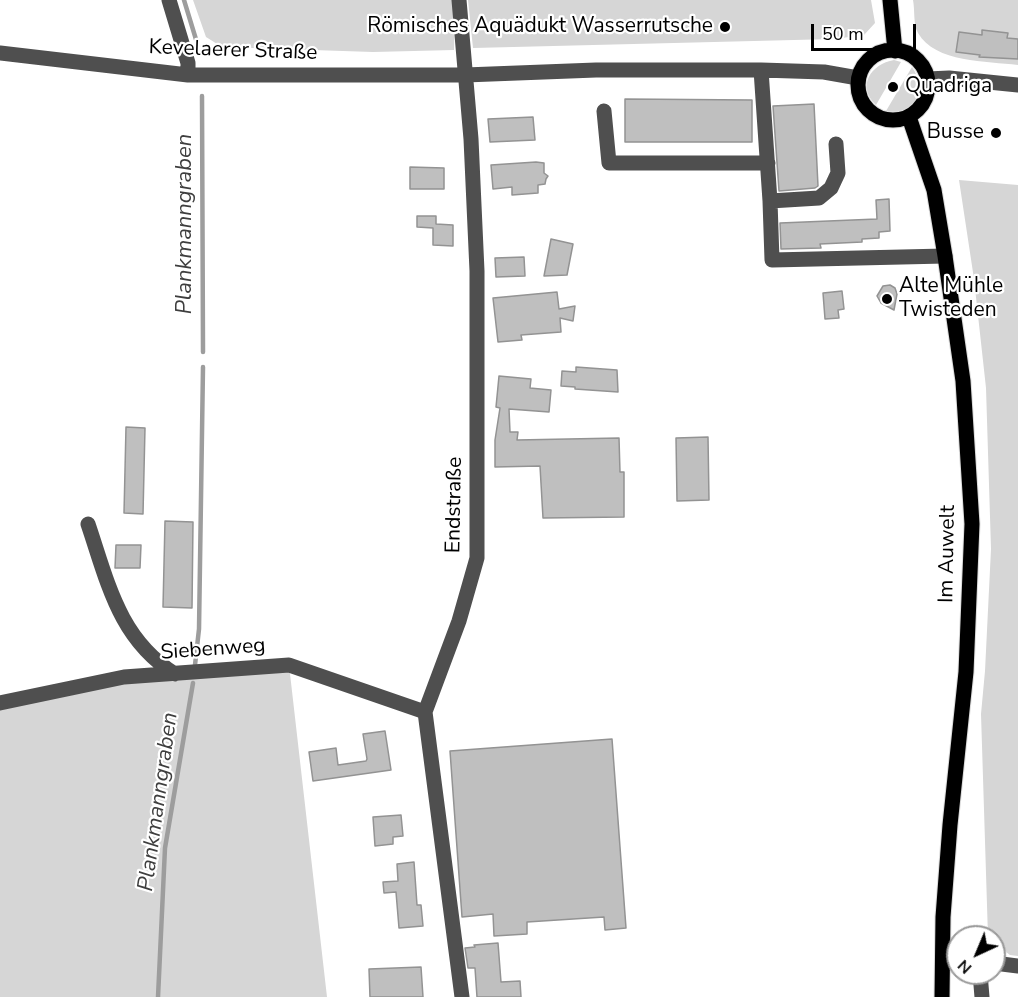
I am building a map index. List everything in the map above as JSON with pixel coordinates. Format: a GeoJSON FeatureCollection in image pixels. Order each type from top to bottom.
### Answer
{"type":"FeatureCollection","features":[{"type":"Feature","properties":{"kind":"main road"},"geometry":{"type":"LineString","coordinates":[[890,0],[895,51]]}},
{"type":"Feature","properties":{"kind":"main road"},"geometry":{"type":"LineString","coordinates":[[895,51],[915,58],[923,68],[927,79],[925,100],[909,117],[887,120],[876,116],[868,109],[858,89],[858,78],[871,59],[878,54],[895,51]]}},
{"type":"Feature","properties":{"kind":"main road","name":"Im Auwelt"},"geometry":{"type":"LineString","coordinates":[[909,117],[934,190],[945,256],[963,381],[972,524],[966,672],[943,917],[942,997]]}},
{"type":"Feature","properties":{"kind":"street"},"geometry":{"type":"LineString","coordinates":[[169,0],[188,63],[188,75]]}},
{"type":"Feature","properties":{"kind":"street"},"geometry":{"type":"LineString","coordinates":[[459,0],[465,75]]}},
{"type":"Feature","properties":{"kind":"street","name":"Kevelaerer Straße"},"geometry":{"type":"LineString","coordinates":[[0,53],[188,75],[465,75],[596,70],[761,70],[824,72],[858,78]]}},
{"type":"Feature","properties":{"kind":"street"},"geometry":{"type":"LineString","coordinates":[[761,70],[772,260],[945,256]]}},
{"type":"Feature","properties":{"kind":"street","name":"Endstraße"},"geometry":{"type":"LineString","coordinates":[[462,997],[424,712],[459,621],[477,558],[477,271],[471,139],[465,75]]}},
{"type":"Feature","properties":{"kind":"street"},"geometry":{"type":"LineString","coordinates":[[927,79],[949,78],[1018,85]]}},
{"type":"Feature","properties":{"kind":"street"},"geometry":{"type":"LineString","coordinates":[[604,111],[609,163],[768,163]]}},
{"type":"Feature","properties":{"kind":"street"},"geometry":{"type":"LineString","coordinates":[[770,201],[819,198],[831,188],[838,173],[836,144]]}},
{"type":"Feature","properties":{"kind":"street"},"geometry":{"type":"LineString","coordinates":[[88,524],[110,589],[127,627],[144,650],[175,674]]}},
{"type":"Feature","properties":{"kind":"street","name":"Siebenweg"},"geometry":{"type":"LineString","coordinates":[[0,703],[124,677],[289,665],[424,712]]}},
{"type":"Feature","properties":{"kind":"shaded area"},"geometry":{"type":"Polygon","coordinates":[[[193,0],[455,0],[454,50],[373,52],[222,47],[206,37],[193,0]]]}},
{"type":"Feature","properties":{"kind":"shaded area"},"geometry":{"type":"Polygon","coordinates":[[[468,0],[871,0],[875,23],[864,35],[834,39],[473,48],[468,0]]]}},
{"type":"Feature","properties":{"kind":"shaded area"},"geometry":{"type":"Polygon","coordinates":[[[913,0],[1018,0],[1018,65],[963,59],[936,50],[926,43],[916,29],[913,0]]]}},
{"type":"Feature","properties":{"kind":"shaded area"},"geometry":{"type":"Polygon","coordinates":[[[894,60],[901,62],[876,105],[867,91],[869,77],[879,66],[894,60]]]}},
{"type":"Feature","properties":{"kind":"shaded area"},"geometry":{"type":"Polygon","coordinates":[[[912,67],[919,84],[916,100],[905,110],[886,111],[912,67]]]}},
{"type":"Feature","properties":{"kind":"shaded area"},"geometry":{"type":"Polygon","coordinates":[[[959,180],[1018,185],[1018,956],[1006,952],[1006,925],[988,925],[981,714],[991,549],[986,388],[974,279],[959,180]]]}},
{"type":"Feature","properties":{"kind":"shaded area"},"geometry":{"type":"Polygon","coordinates":[[[289,665],[327,997],[0,997],[0,703],[124,677],[289,665]]]}},
{"type":"Feature","properties":{"kind":"building"},"geometry":{"type":"Polygon","coordinates":[[[982,30],[1008,33],[1007,38],[1018,39],[1018,59],[979,57],[980,55],[956,52],[959,32],[982,35],[982,30]]]}},
{"type":"Feature","properties":{"kind":"building"},"geometry":{"type":"Polygon","coordinates":[[[625,99],[752,100],[752,142],[625,142],[625,99]]]}},
{"type":"Feature","properties":{"kind":"building"},"geometry":{"type":"Polygon","coordinates":[[[814,104],[818,186],[779,191],[773,106],[814,104]]]}},
{"type":"Feature","properties":{"kind":"building"},"geometry":{"type":"Polygon","coordinates":[[[533,117],[535,140],[490,142],[488,119],[533,117]]]}},
{"type":"Feature","properties":{"kind":"building"},"geometry":{"type":"Polygon","coordinates":[[[544,163],[544,173],[548,176],[545,184],[538,185],[538,193],[512,195],[512,187],[493,189],[491,165],[544,163]]]}},
{"type":"Feature","properties":{"kind":"building"},"geometry":{"type":"Polygon","coordinates":[[[410,167],[444,168],[444,189],[410,189],[410,167]]]}},
{"type":"Feature","properties":{"kind":"building"},"geometry":{"type":"Polygon","coordinates":[[[889,199],[890,231],[879,232],[879,238],[862,239],[862,242],[820,244],[821,248],[781,249],[780,223],[877,219],[876,200],[889,199]]]}},
{"type":"Feature","properties":{"kind":"building"},"geometry":{"type":"Polygon","coordinates":[[[417,216],[436,216],[436,224],[453,225],[453,246],[433,245],[433,228],[417,227],[417,216]]]}},
{"type":"Feature","properties":{"kind":"building"},"geometry":{"type":"Polygon","coordinates":[[[551,239],[573,244],[567,275],[544,276],[551,239]]]}},
{"type":"Feature","properties":{"kind":"building"},"geometry":{"type":"Polygon","coordinates":[[[524,257],[525,276],[496,277],[495,258],[524,257]]]}},
{"type":"Feature","properties":{"kind":"building","name":"Alte Mühle Twisteden"},"geometry":{"type":"Polygon","coordinates":[[[890,285],[895,288],[897,294],[894,310],[881,303],[877,296],[883,286],[890,285]]]}},
{"type":"Feature","properties":{"kind":"building"},"geometry":{"type":"Polygon","coordinates":[[[842,291],[844,309],[838,310],[839,318],[825,319],[823,293],[842,291]]]}},
{"type":"Feature","properties":{"kind":"building"},"geometry":{"type":"Polygon","coordinates":[[[557,292],[559,309],[575,306],[573,321],[560,318],[561,332],[521,335],[522,340],[498,342],[493,298],[557,292]]]}},
{"type":"Feature","properties":{"kind":"building"},"geometry":{"type":"Polygon","coordinates":[[[576,367],[617,370],[618,392],[561,386],[562,371],[576,372],[576,367]]]}},
{"type":"Feature","properties":{"kind":"building"},"geometry":{"type":"Polygon","coordinates":[[[499,376],[531,379],[530,388],[551,390],[549,412],[509,409],[510,432],[518,432],[517,440],[619,438],[620,472],[624,472],[624,517],[543,518],[540,466],[495,467],[495,440],[500,408],[496,407],[499,376]]]}},
{"type":"Feature","properties":{"kind":"building"},"geometry":{"type":"Polygon","coordinates":[[[126,427],[145,428],[143,514],[124,513],[126,427]]]}},
{"type":"Feature","properties":{"kind":"building"},"geometry":{"type":"Polygon","coordinates":[[[708,437],[709,500],[677,501],[676,438],[708,437]]]}},
{"type":"Feature","properties":{"kind":"building"},"geometry":{"type":"Polygon","coordinates":[[[165,521],[193,522],[192,608],[163,607],[165,521]]]}},
{"type":"Feature","properties":{"kind":"building"},"geometry":{"type":"Polygon","coordinates":[[[116,545],[141,545],[140,568],[115,568],[116,545]]]}},
{"type":"Feature","properties":{"kind":"building"},"geometry":{"type":"Polygon","coordinates":[[[385,731],[391,770],[313,781],[309,752],[336,748],[338,765],[366,761],[363,734],[385,731]]]}},
{"type":"Feature","properties":{"kind":"building"},"geometry":{"type":"Polygon","coordinates":[[[612,739],[626,928],[605,930],[604,917],[527,922],[527,934],[494,936],[493,914],[462,917],[450,751],[612,739]]]}},
{"type":"Feature","properties":{"kind":"building"},"geometry":{"type":"Polygon","coordinates":[[[401,815],[403,836],[393,837],[393,844],[375,846],[373,817],[401,815]]]}},
{"type":"Feature","properties":{"kind":"building"},"geometry":{"type":"Polygon","coordinates":[[[414,862],[417,905],[421,905],[423,926],[399,928],[396,892],[384,893],[383,882],[398,881],[397,864],[414,862]]]}},
{"type":"Feature","properties":{"kind":"building"},"geometry":{"type":"Polygon","coordinates":[[[498,943],[501,982],[520,981],[521,997],[477,997],[475,968],[468,968],[465,948],[498,943]]]}},
{"type":"Feature","properties":{"kind":"building"},"geometry":{"type":"Polygon","coordinates":[[[421,967],[423,997],[370,997],[369,969],[421,967]]]}},
{"type":"Feature","properties":{"kind":"waterway","name":"Plankmanngraben"},"geometry":{"type":"LineString","coordinates":[[184,0],[198,46]]}},
{"type":"Feature","properties":{"kind":"waterway","name":"Plankmanngraben"},"geometry":{"type":"LineString","coordinates":[[202,96],[203,352]]}},
{"type":"Feature","properties":{"kind":"waterway","name":"Plankmanngraben"},"geometry":{"type":"LineString","coordinates":[[195,665],[199,629],[203,367]]}},
{"type":"Feature","properties":{"kind":"waterway","name":"Plankmanngraben"},"geometry":{"type":"LineString","coordinates":[[158,997],[165,848],[193,683]]}},
{"type":"Feature","properties":{"kind":"place","name":"Römisches Aquädukt Wasserrutsche"},"geometry":{"type":"Point","coordinates":[725,27]}},
{"type":"Feature","properties":{"kind":"place","name":"Quadriga"},"geometry":{"type":"Point","coordinates":[893,87]}},
{"type":"Feature","properties":{"kind":"place","name":"Busse"},"geometry":{"type":"Point","coordinates":[996,133]}},
{"type":"Feature","properties":{"kind":"place","name":"Alte Mühle Twisteden"},"geometry":{"type":"Point","coordinates":[887,299]}}]}
